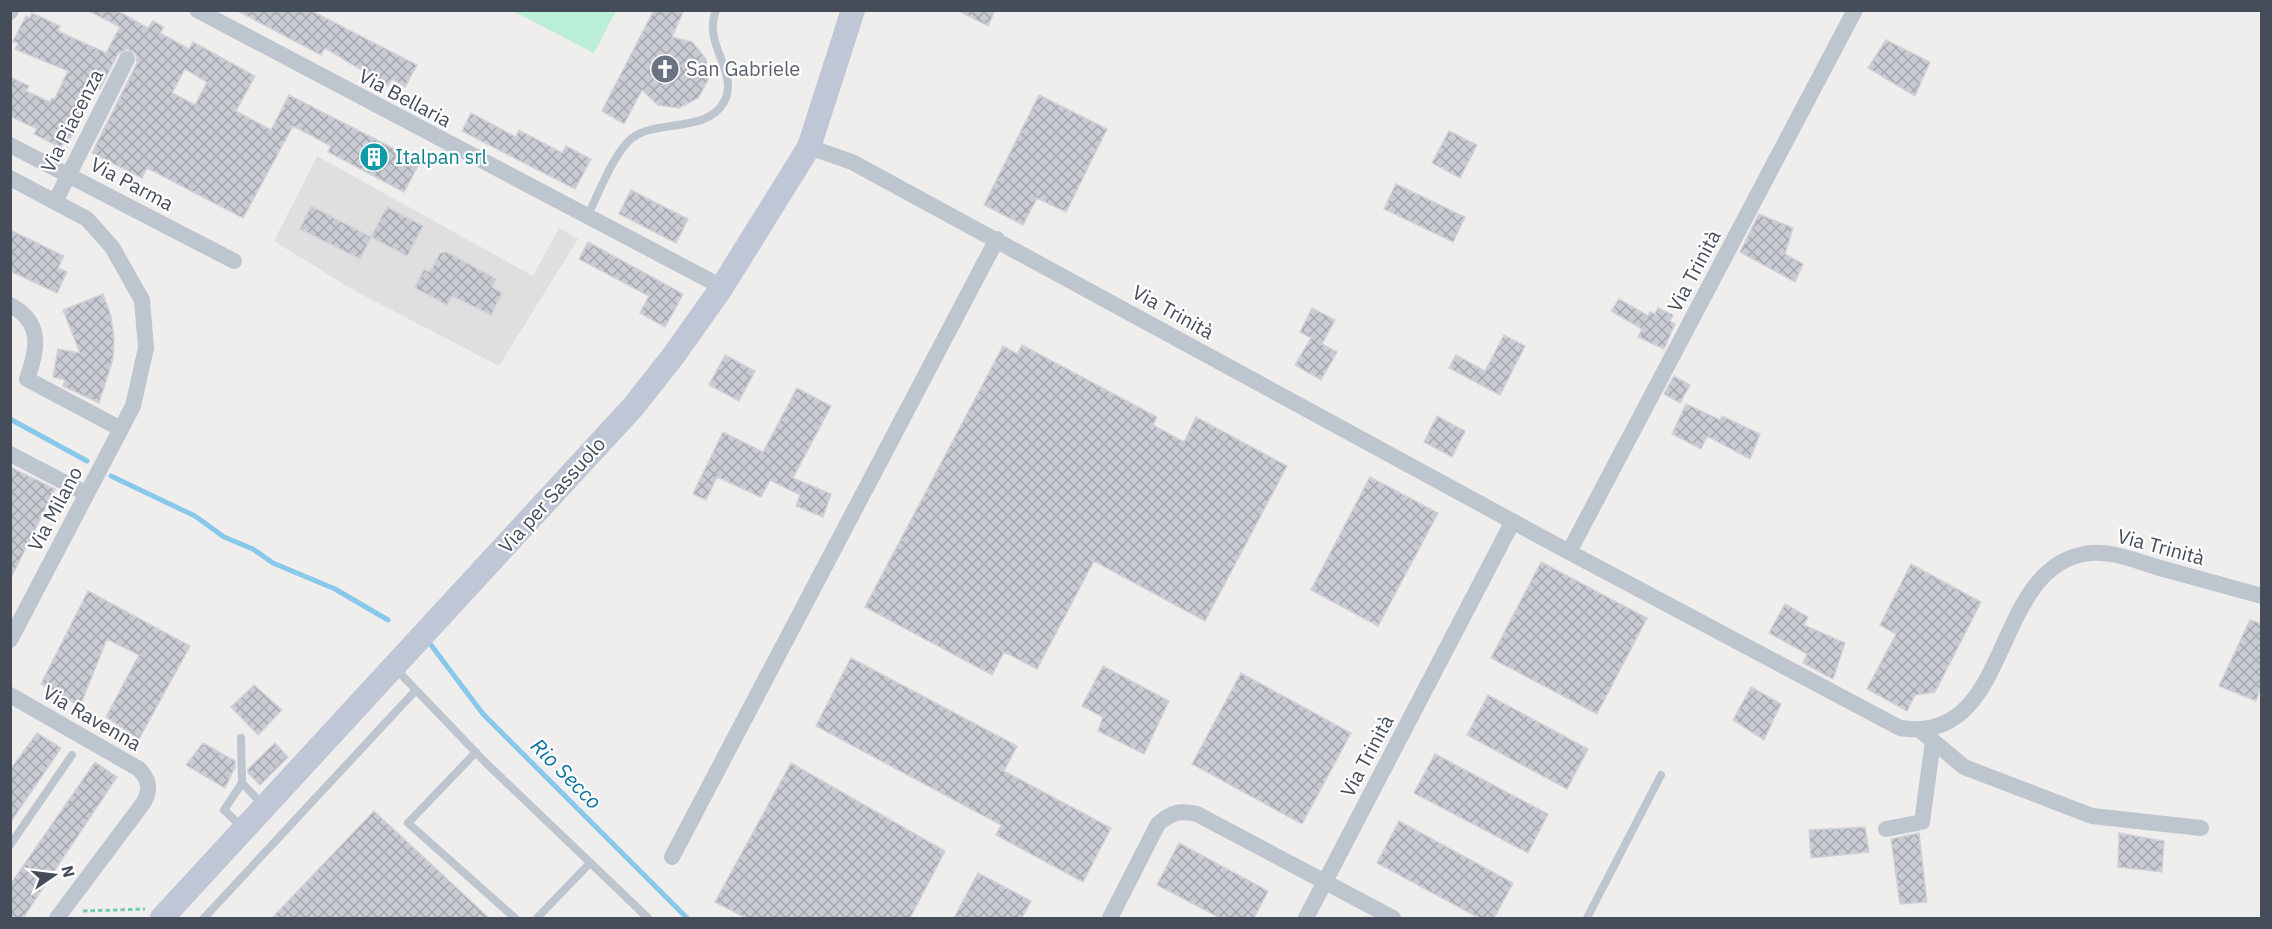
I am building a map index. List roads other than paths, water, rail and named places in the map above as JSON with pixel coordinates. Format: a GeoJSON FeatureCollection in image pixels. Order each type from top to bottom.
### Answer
{"type":"FeatureCollection","features":[{"type":"Feature","properties":{"kind":"main road","name":"Via per Sassuolo"},"geometry":{"type":"LineString","coordinates":[[162,918],[633,407],[674,356],[722,287],[808,147],[852,11]]}},
{"type":"Feature","properties":{"kind":"street","name":"Via Bellaria"},"geometry":{"type":"LineString","coordinates":[[197,10],[722,287]]}},
{"type":"Feature","properties":{"kind":"street","name":"Via Trinità"},"geometry":{"type":"LineString","coordinates":[[1569,552],[1855,10]]}},
{"type":"Feature","properties":{"kind":"street","name":"Via Piacenza"},"geometry":{"type":"LineString","coordinates":[[55,202],[127,58]]}},
{"type":"Feature","properties":{"kind":"street","name":"Via Parma"},"geometry":{"type":"LineString","coordinates":[[10,145],[234,261]]}},
{"type":"Feature","properties":{"kind":"street","name":"Via Trinità"},"geometry":{"type":"LineString","coordinates":[[808,147],[852,162],[1569,552],[1900,728],[1927,736],[1964,767],[2092,816],[2201,828]]}},
{"type":"Feature","properties":{"kind":"street","name":"Via Milano"},"geometry":{"type":"LineString","coordinates":[[10,178],[87,219],[112,247],[142,300],[146,348],[133,406],[10,640]]}},
{"type":"Feature","properties":{"kind":"street"},"geometry":{"type":"LineString","coordinates":[[672,857],[997,239]]}},
{"type":"Feature","properties":{"kind":"street"},"geometry":{"type":"LineString","coordinates":[[10,305],[34,325],[37,342],[27,379],[121,429]]}},
{"type":"Feature","properties":{"kind":"street"},"geometry":{"type":"LineString","coordinates":[[10,454],[87,494]]}},
{"type":"Feature","properties":{"kind":"street","name":"Via Trinità"},"geometry":{"type":"LineString","coordinates":[[1306,918],[1513,521]]}},
{"type":"Feature","properties":{"kind":"street","name":"Via Trinità"},"geometry":{"type":"LineString","coordinates":[[1927,736],[1961,714],[1976,697],[2038,580],[2055,564],[2084,554],[2111,554],[2262,596]]}},
{"type":"Feature","properties":{"kind":"street","name":"Via Ravenna"},"geometry":{"type":"LineString","coordinates":[[10,695],[139,769],[148,782],[149,788],[144,802],[61,917]]}},
{"type":"Feature","properties":{"kind":"street"},"geometry":{"type":"LineString","coordinates":[[1886,829],[1922,822],[1927,736]]}},
{"type":"Feature","properties":{"kind":"street"},"geometry":{"type":"LineString","coordinates":[[1110,918],[1158,824],[1170,814],[1183,811],[1197,814],[1392,918]]}},
{"type":"Feature","properties":{"kind":"lane"},"geometry":{"type":"LineString","coordinates":[[587,217],[622,150],[632,138],[642,133],[698,120],[710,115],[723,103],[729,90],[728,80],[711,28],[716,10]]}},
{"type":"Feature","properties":{"kind":"lane"},"geometry":{"type":"LineString","coordinates":[[394,668],[644,917]]}},
{"type":"Feature","properties":{"kind":"lane"},"geometry":{"type":"LineString","coordinates":[[204,918],[416,690]]}},
{"type":"Feature","properties":{"kind":"lane"},"geometry":{"type":"LineString","coordinates":[[241,738],[242,783],[224,810],[243,828]]}},
{"type":"Feature","properties":{"kind":"lane"},"geometry":{"type":"LineString","coordinates":[[476,752],[408,823],[515,918]]}},
{"type":"Feature","properties":{"kind":"lane"},"geometry":{"type":"LineString","coordinates":[[10,845],[72,754]]}},
{"type":"Feature","properties":{"kind":"lane"},"geometry":{"type":"LineString","coordinates":[[1587,918],[1661,775]]}},
{"type":"Feature","properties":{"kind":"lane"},"geometry":{"type":"LineString","coordinates":[[242,783],[264,806]]}},
{"type":"Feature","properties":{"kind":"lane"},"geometry":{"type":"LineString","coordinates":[[537,918],[590,863]]}},
{"type":"Feature","properties":{"kind":"waterway","name":"Rio Secco"},"geometry":{"type":"LineString","coordinates":[[10,419],[87,461]]}},
{"type":"Feature","properties":{"kind":"waterway","name":"Rio Secco"},"geometry":{"type":"LineString","coordinates":[[111,476],[195,516],[224,537],[253,549],[273,563],[335,589],[388,620]]}},
{"type":"Feature","properties":{"kind":"waterway","name":"Rio Secco"},"geometry":{"type":"LineString","coordinates":[[431,645],[483,714],[687,918]]}},
{"type":"Feature","properties":{"kind":"place","name":"San Gabriele"},"geometry":{"type":"Point","coordinates":[665,69]}},
{"type":"Feature","properties":{"kind":"place","name":"Italpan srl"},"geometry":{"type":"Point","coordinates":[374,157]}}]}
